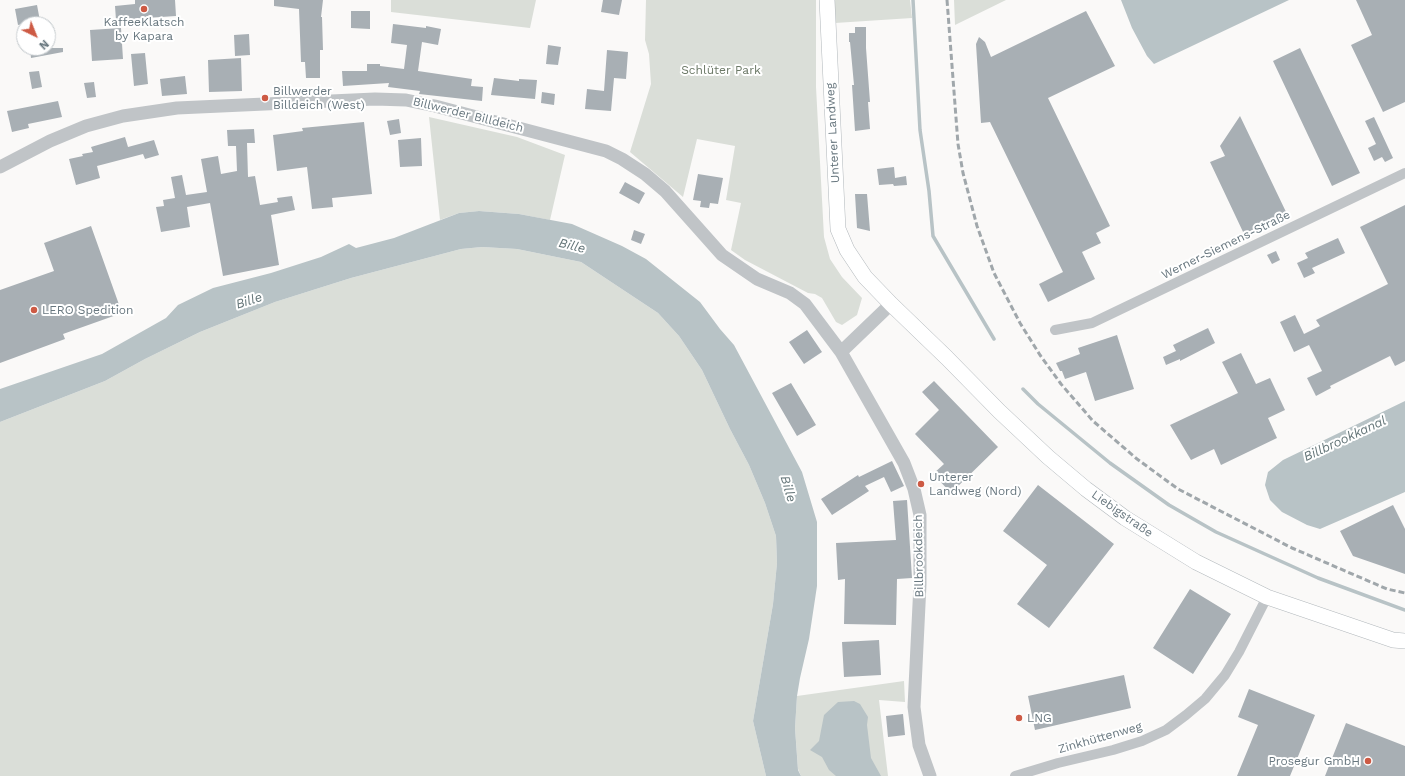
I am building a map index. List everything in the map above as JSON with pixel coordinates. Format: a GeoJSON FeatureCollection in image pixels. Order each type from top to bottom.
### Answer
{"type":"FeatureCollection","features":[{"type":"Feature","properties":{"kind":"main road","name":"Unterer Landweg"},"geometry":{"type":"LineString","coordinates":[[827,0],[837,221],[842,238],[854,263]]}},
{"type":"Feature","properties":{"kind":"main road","name":"Liebigstraße"},"geometry":{"type":"LineString","coordinates":[[854,263],[865,277],[891,304],[999,411],[1048,457],[1086,489],[1125,518],[1196,562],[1267,597],[1393,640],[1405,642]]}},
{"type":"Feature","properties":{"kind":"street","name":"Billwerder Billdeich"},"geometry":{"type":"LineString","coordinates":[[0,166],[50,141],[86,126],[123,116],[177,108],[375,99],[406,100],[435,106],[606,151],[622,159],[645,174],[665,191],[722,254],[757,279],[790,293],[805,304],[841,352]]}},
{"type":"Feature","properties":{"kind":"street","name":"Werner-Siemens-Straße"},"geometry":{"type":"LineString","coordinates":[[1055,330],[1092,323],[1405,173]]}},
{"type":"Feature","properties":{"kind":"street"},"geometry":{"type":"LineString","coordinates":[[841,352],[891,304]]}},
{"type":"Feature","properties":{"kind":"street","name":"Billbrookdeich"},"geometry":{"type":"LineString","coordinates":[[841,352],[904,463],[914,489],[920,515],[920,584],[914,707],[919,745],[930,776]]}},
{"type":"Feature","properties":{"kind":"street","name":"Zinkhüttenweg"},"geometry":{"type":"LineString","coordinates":[[1014,776],[1051,765],[1118,749],[1142,741],[1166,730],[1186,716],[1205,699],[1226,674],[1267,597]]}},
{"type":"Feature","properties":{"kind":"green space"},"geometry":{"type":"Polygon","coordinates":[[[391,0],[536,0],[530,28],[391,12],[391,0]]]}},
{"type":"Feature","properties":{"kind":"green space","name":"Schlüter Park"},"geometry":{"type":"Polygon","coordinates":[[[646,0],[816,0],[816,87],[824,237],[830,259],[842,277],[862,298],[857,315],[842,325],[836,322],[822,298],[815,294],[808,293],[745,260],[731,250],[741,203],[726,200],[735,146],[697,139],[683,197],[630,152],[651,84],[649,54],[645,40],[646,0]]]}},
{"type":"Feature","properties":{"kind":"green space"},"geometry":{"type":"Polygon","coordinates":[[[835,0],[910,0],[912,18],[835,23],[835,0]]]}},
{"type":"Feature","properties":{"kind":"green space"},"geometry":{"type":"Polygon","coordinates":[[[954,0],[1006,0],[955,25],[954,0]]]}},
{"type":"Feature","properties":{"kind":"green space"},"geometry":{"type":"Polygon","coordinates":[[[429,117],[517,137],[565,155],[550,220],[519,214],[479,211],[459,213],[440,220],[429,117]]]}},
{"type":"Feature","properties":{"kind":"green space"},"geometry":{"type":"Polygon","coordinates":[[[482,247],[517,249],[581,262],[658,313],[679,336],[702,370],[749,465],[765,503],[776,536],[777,563],[773,604],[753,721],[766,776],[0,776],[0,422],[105,381],[145,359],[200,332],[275,302],[351,278],[461,249],[482,247]]]}},
{"type":"Feature","properties":{"kind":"green space"},"geometry":{"type":"Polygon","coordinates":[[[904,681],[905,702],[879,700],[888,776],[801,776],[798,769],[795,728],[797,696],[904,681]]]}},
{"type":"Feature","properties":{"kind":"water"},"geometry":{"type":"Polygon","coordinates":[[[1121,0],[1289,0],[1154,64],[1147,56],[1132,28],[1121,0]]]}},
{"type":"Feature","properties":{"kind":"water","name":"Bille"},"geometry":{"type":"Polygon","coordinates":[[[479,211],[519,214],[572,224],[622,246],[646,259],[700,302],[734,345],[802,472],[817,522],[817,586],[809,639],[797,696],[795,728],[798,770],[801,776],[766,776],[753,721],[773,604],[777,563],[776,536],[765,503],[749,465],[702,370],[679,336],[658,313],[581,262],[517,249],[482,247],[461,249],[351,278],[275,302],[200,332],[145,359],[105,381],[0,422],[0,389],[102,354],[166,318],[178,305],[213,288],[271,273],[321,257],[349,244],[356,248],[394,238],[459,213],[479,211]]]}},
{"type":"Feature","properties":{"kind":"water","name":"Billbrookkanal"},"geometry":{"type":"Polygon","coordinates":[[[1405,401],[1405,492],[1320,529],[1307,525],[1282,512],[1270,500],[1265,485],[1268,472],[1283,460],[1405,401]]]}},
{"type":"Feature","properties":{"kind":"water"},"geometry":{"type":"Polygon","coordinates":[[[854,701],[860,704],[868,717],[867,725],[871,758],[881,776],[836,776],[829,770],[822,757],[810,750],[819,741],[824,715],[838,702],[854,701]]]}},
{"type":"Feature","properties":{"kind":"building"},"geometry":{"type":"Polygon","coordinates":[[[135,0],[175,0],[176,16],[116,20],[115,6],[135,4],[135,0]]]}},
{"type":"Feature","properties":{"kind":"building"},"geometry":{"type":"Polygon","coordinates":[[[274,0],[323,0],[321,17],[323,50],[320,50],[320,78],[306,78],[305,62],[301,62],[299,9],[274,6],[274,0]]]}},
{"type":"Feature","properties":{"kind":"building"},"geometry":{"type":"Polygon","coordinates":[[[603,0],[622,0],[619,15],[601,12],[603,0]]]}},
{"type":"Feature","properties":{"kind":"building"},"geometry":{"type":"Polygon","coordinates":[[[1356,0],[1405,0],[1405,102],[1383,112],[1351,45],[1372,35],[1356,0]]]}},
{"type":"Feature","properties":{"kind":"building"},"geometry":{"type":"Polygon","coordinates":[[[37,5],[39,16],[16,16],[15,9],[37,5]]]}},
{"type":"Feature","properties":{"kind":"building"},"geometry":{"type":"Polygon","coordinates":[[[351,11],[370,11],[370,29],[351,28],[351,11]]]}},
{"type":"Feature","properties":{"kind":"building"},"geometry":{"type":"Polygon","coordinates":[[[1086,11],[1115,66],[1048,98],[1110,226],[1096,233],[1101,243],[1082,252],[1095,279],[1048,302],[1039,284],[1063,272],[990,122],[981,123],[976,44],[979,37],[985,42],[991,57],[1086,11]]]}},
{"type":"Feature","properties":{"kind":"building"},"geometry":{"type":"Polygon","coordinates":[[[393,24],[426,28],[426,26],[441,29],[438,45],[422,42],[418,71],[472,79],[471,86],[483,87],[482,101],[419,94],[420,91],[388,87],[389,83],[343,86],[342,71],[367,71],[367,64],[380,64],[380,66],[404,69],[407,45],[391,43],[393,24]]]}},
{"type":"Feature","properties":{"kind":"building"},"geometry":{"type":"Polygon","coordinates":[[[855,27],[866,27],[870,129],[855,131],[852,85],[854,85],[849,33],[855,33],[855,27]]]}},
{"type":"Feature","properties":{"kind":"building"},"geometry":{"type":"Polygon","coordinates":[[[121,28],[123,59],[92,61],[90,30],[121,28]]]}},
{"type":"Feature","properties":{"kind":"building"},"geometry":{"type":"Polygon","coordinates":[[[249,34],[250,55],[235,56],[234,35],[249,34]]]}},
{"type":"Feature","properties":{"kind":"building"},"geometry":{"type":"Polygon","coordinates":[[[548,45],[561,47],[558,65],[546,64],[548,45]]]}},
{"type":"Feature","properties":{"kind":"building"},"geometry":{"type":"Polygon","coordinates":[[[56,48],[63,48],[63,52],[56,53],[56,48]]]}},
{"type":"Feature","properties":{"kind":"building"},"geometry":{"type":"Polygon","coordinates":[[[1300,48],[1360,173],[1332,186],[1273,61],[1300,48]]]}},
{"type":"Feature","properties":{"kind":"building"},"geometry":{"type":"Polygon","coordinates":[[[607,50],[628,52],[626,79],[614,78],[611,111],[585,109],[587,89],[604,91],[607,50]]]}},
{"type":"Feature","properties":{"kind":"building"},"geometry":{"type":"Polygon","coordinates":[[[145,53],[148,84],[134,86],[131,54],[145,53]]]}},
{"type":"Feature","properties":{"kind":"building"},"geometry":{"type":"Polygon","coordinates":[[[31,56],[42,56],[31,58],[31,56]]]}},
{"type":"Feature","properties":{"kind":"building"},"geometry":{"type":"Polygon","coordinates":[[[241,58],[242,91],[209,92],[208,60],[241,58]]]}},
{"type":"Feature","properties":{"kind":"building"},"geometry":{"type":"Polygon","coordinates":[[[39,71],[42,87],[32,89],[29,72],[39,71]]]}},
{"type":"Feature","properties":{"kind":"building"},"geometry":{"type":"Polygon","coordinates":[[[185,76],[187,94],[162,96],[160,79],[185,76]]]}},
{"type":"Feature","properties":{"kind":"building"},"geometry":{"type":"Polygon","coordinates":[[[494,78],[519,81],[519,79],[537,80],[535,99],[491,95],[494,78]]]}},
{"type":"Feature","properties":{"kind":"building"},"geometry":{"type":"Polygon","coordinates":[[[94,82],[96,97],[87,98],[84,83],[94,82]]]}},
{"type":"Feature","properties":{"kind":"building"},"geometry":{"type":"Polygon","coordinates":[[[542,92],[555,94],[554,105],[541,103],[542,92]]]}},
{"type":"Feature","properties":{"kind":"building"},"geometry":{"type":"Polygon","coordinates":[[[58,101],[62,117],[28,124],[29,128],[12,132],[7,111],[58,101]]]}},
{"type":"Feature","properties":{"kind":"building"},"geometry":{"type":"Polygon","coordinates":[[[1240,116],[1287,214],[1244,234],[1210,162],[1225,156],[1220,146],[1240,116]]]}},
{"type":"Feature","properties":{"kind":"building"},"geometry":{"type":"Polygon","coordinates":[[[1374,117],[1393,158],[1385,162],[1382,157],[1374,161],[1368,148],[1376,144],[1365,121],[1374,117]]]}},
{"type":"Feature","properties":{"kind":"building"},"geometry":{"type":"Polygon","coordinates":[[[399,119],[401,133],[390,135],[387,121],[399,119]]]}},
{"type":"Feature","properties":{"kind":"building"},"geometry":{"type":"Polygon","coordinates":[[[364,122],[372,194],[332,198],[333,207],[312,209],[307,167],[277,171],[273,135],[303,131],[302,128],[364,122]]]}},
{"type":"Feature","properties":{"kind":"building"},"geometry":{"type":"Polygon","coordinates":[[[254,129],[255,143],[247,143],[248,177],[255,176],[260,205],[278,202],[277,198],[292,196],[295,210],[271,215],[279,265],[223,276],[210,203],[187,207],[190,227],[161,232],[156,207],[164,206],[163,200],[175,198],[171,177],[182,175],[186,195],[207,192],[201,159],[218,156],[221,174],[237,171],[236,146],[228,146],[227,130],[254,129]]]}},
{"type":"Feature","properties":{"kind":"building"},"geometry":{"type":"Polygon","coordinates":[[[125,137],[128,147],[154,140],[159,155],[145,159],[143,154],[97,166],[100,178],[76,185],[69,159],[93,152],[91,147],[125,137]]]}},
{"type":"Feature","properties":{"kind":"building"},"geometry":{"type":"Polygon","coordinates":[[[421,138],[422,166],[400,167],[398,140],[421,138]]]}},
{"type":"Feature","properties":{"kind":"building"},"geometry":{"type":"Polygon","coordinates":[[[894,167],[895,178],[906,176],[907,185],[879,185],[877,169],[894,167]]]}},
{"type":"Feature","properties":{"kind":"building"},"geometry":{"type":"Polygon","coordinates":[[[698,174],[723,178],[718,204],[710,203],[709,208],[700,207],[701,201],[693,200],[698,174]]]}},
{"type":"Feature","properties":{"kind":"building"},"geometry":{"type":"Polygon","coordinates":[[[625,182],[645,193],[639,204],[619,193],[625,182]]]}},
{"type":"Feature","properties":{"kind":"building"},"geometry":{"type":"Polygon","coordinates":[[[855,194],[867,194],[870,231],[857,228],[855,194]]]}},
{"type":"Feature","properties":{"kind":"building"},"geometry":{"type":"Polygon","coordinates":[[[1405,205],[1405,361],[1395,366],[1390,356],[1330,386],[1331,388],[1316,396],[1307,378],[1322,371],[1309,345],[1294,352],[1280,322],[1295,315],[1304,334],[1320,326],[1316,320],[1388,284],[1360,227],[1405,205]]]}},
{"type":"Feature","properties":{"kind":"building"},"geometry":{"type":"Polygon","coordinates":[[[91,226],[122,313],[63,334],[65,339],[0,363],[0,290],[54,271],[44,243],[91,226]]]}},
{"type":"Feature","properties":{"kind":"building"},"geometry":{"type":"Polygon","coordinates":[[[634,230],[645,234],[641,244],[631,240],[634,230]]]}},
{"type":"Feature","properties":{"kind":"building"},"geometry":{"type":"Polygon","coordinates":[[[1338,238],[1345,253],[1312,268],[1315,273],[1304,278],[1297,263],[1308,258],[1305,253],[1338,238]]]}},
{"type":"Feature","properties":{"kind":"building"},"geometry":{"type":"Polygon","coordinates":[[[1276,251],[1280,260],[1272,264],[1267,255],[1276,251]]]}},
{"type":"Feature","properties":{"kind":"building"},"geometry":{"type":"Polygon","coordinates":[[[1208,328],[1215,343],[1180,361],[1180,359],[1166,365],[1163,357],[1176,351],[1173,345],[1208,328]]]}},
{"type":"Feature","properties":{"kind":"building"},"geometry":{"type":"Polygon","coordinates":[[[807,330],[822,352],[804,364],[789,342],[807,330]]]}},
{"type":"Feature","properties":{"kind":"building"},"geometry":{"type":"Polygon","coordinates":[[[1117,335],[1134,389],[1095,401],[1086,372],[1065,379],[1062,371],[1060,371],[1056,363],[1080,354],[1078,348],[1117,335]]]}},
{"type":"Feature","properties":{"kind":"building"},"geometry":{"type":"Polygon","coordinates":[[[1241,353],[1256,384],[1270,378],[1285,410],[1268,418],[1277,438],[1221,465],[1214,449],[1191,460],[1170,425],[1238,393],[1222,362],[1241,353]]]}},
{"type":"Feature","properties":{"kind":"building"},"geometry":{"type":"Polygon","coordinates":[[[934,381],[998,447],[951,493],[933,474],[944,464],[915,434],[939,410],[922,392],[934,381]]]}},
{"type":"Feature","properties":{"kind":"building"},"geometry":{"type":"Polygon","coordinates":[[[791,383],[816,425],[797,436],[772,393],[791,383]]]}},
{"type":"Feature","properties":{"kind":"building"},"geometry":{"type":"Polygon","coordinates":[[[892,461],[904,486],[891,492],[884,477],[865,486],[869,491],[832,515],[821,499],[858,475],[859,477],[892,461]]]}},
{"type":"Feature","properties":{"kind":"building"},"geometry":{"type":"Polygon","coordinates":[[[1038,485],[1114,544],[1049,628],[1017,604],[1047,565],[1003,531],[1038,485]]]}},
{"type":"Feature","properties":{"kind":"building"},"geometry":{"type":"Polygon","coordinates":[[[907,500],[912,578],[897,579],[896,625],[844,624],[845,579],[838,580],[836,543],[896,540],[893,501],[907,500]]]}},
{"type":"Feature","properties":{"kind":"building"},"geometry":{"type":"Polygon","coordinates":[[[1393,505],[1405,529],[1405,574],[1353,556],[1340,531],[1393,505]]]}},
{"type":"Feature","properties":{"kind":"building"},"geometry":{"type":"Polygon","coordinates":[[[1190,589],[1231,614],[1193,674],[1153,648],[1190,589]]]}},
{"type":"Feature","properties":{"kind":"building"},"geometry":{"type":"Polygon","coordinates":[[[879,640],[881,675],[844,677],[842,642],[879,640]]]}},
{"type":"Feature","properties":{"kind":"building"},"geometry":{"type":"Polygon","coordinates":[[[1124,675],[1131,708],[1035,730],[1028,696],[1124,675]]]}},
{"type":"Feature","properties":{"kind":"building"},"geometry":{"type":"Polygon","coordinates":[[[1249,689],[1315,715],[1290,776],[1237,776],[1258,725],[1238,717],[1249,689]]]}},
{"type":"Feature","properties":{"kind":"building"},"geometry":{"type":"Polygon","coordinates":[[[903,714],[905,735],[888,737],[886,716],[903,714]]]}},
{"type":"Feature","properties":{"kind":"building","name":"Prosegur GmbH"},"geometry":{"type":"Polygon","coordinates":[[[1346,723],[1405,746],[1405,776],[1325,776],[1346,723]]]}},
{"type":"Feature","properties":{"kind":"waterway"},"geometry":{"type":"LineString","coordinates":[[913,0],[920,130],[929,191],[933,236],[994,339]]}},
{"type":"Feature","properties":{"kind":"waterway"},"geometry":{"type":"LineString","coordinates":[[1023,389],[1038,404],[1110,463],[1169,505],[1216,532],[1318,578],[1405,610]]}},
{"type":"Feature","properties":{"kind":"railway"},"geometry":{"type":"LineString","coordinates":[[947,0],[958,144],[963,173],[977,226],[994,273],[1020,323],[1040,355],[1061,384],[1093,421],[1137,459],[1178,489],[1292,548],[1387,589],[1405,593]]}},
{"type":"Feature","properties":{"kind":"place","name":"KaffeeKlatsch by Kapara"},"geometry":{"type":"Point","coordinates":[144,9]}},
{"type":"Feature","properties":{"kind":"place","name":"Billwerder Billdeich (West)"},"geometry":{"type":"Point","coordinates":[265,98]}},
{"type":"Feature","properties":{"kind":"place","name":"LERO Spedition"},"geometry":{"type":"Point","coordinates":[34,310]}},
{"type":"Feature","properties":{"kind":"place","name":"Unterer Landweg (Nord)"},"geometry":{"type":"Point","coordinates":[921,484]}},
{"type":"Feature","properties":{"kind":"place","name":"LNG"},"geometry":{"type":"Point","coordinates":[1019,718]}},
{"type":"Feature","properties":{"kind":"place","name":"Prosegur GmbH"},"geometry":{"type":"Point","coordinates":[1368,761]}}]}
